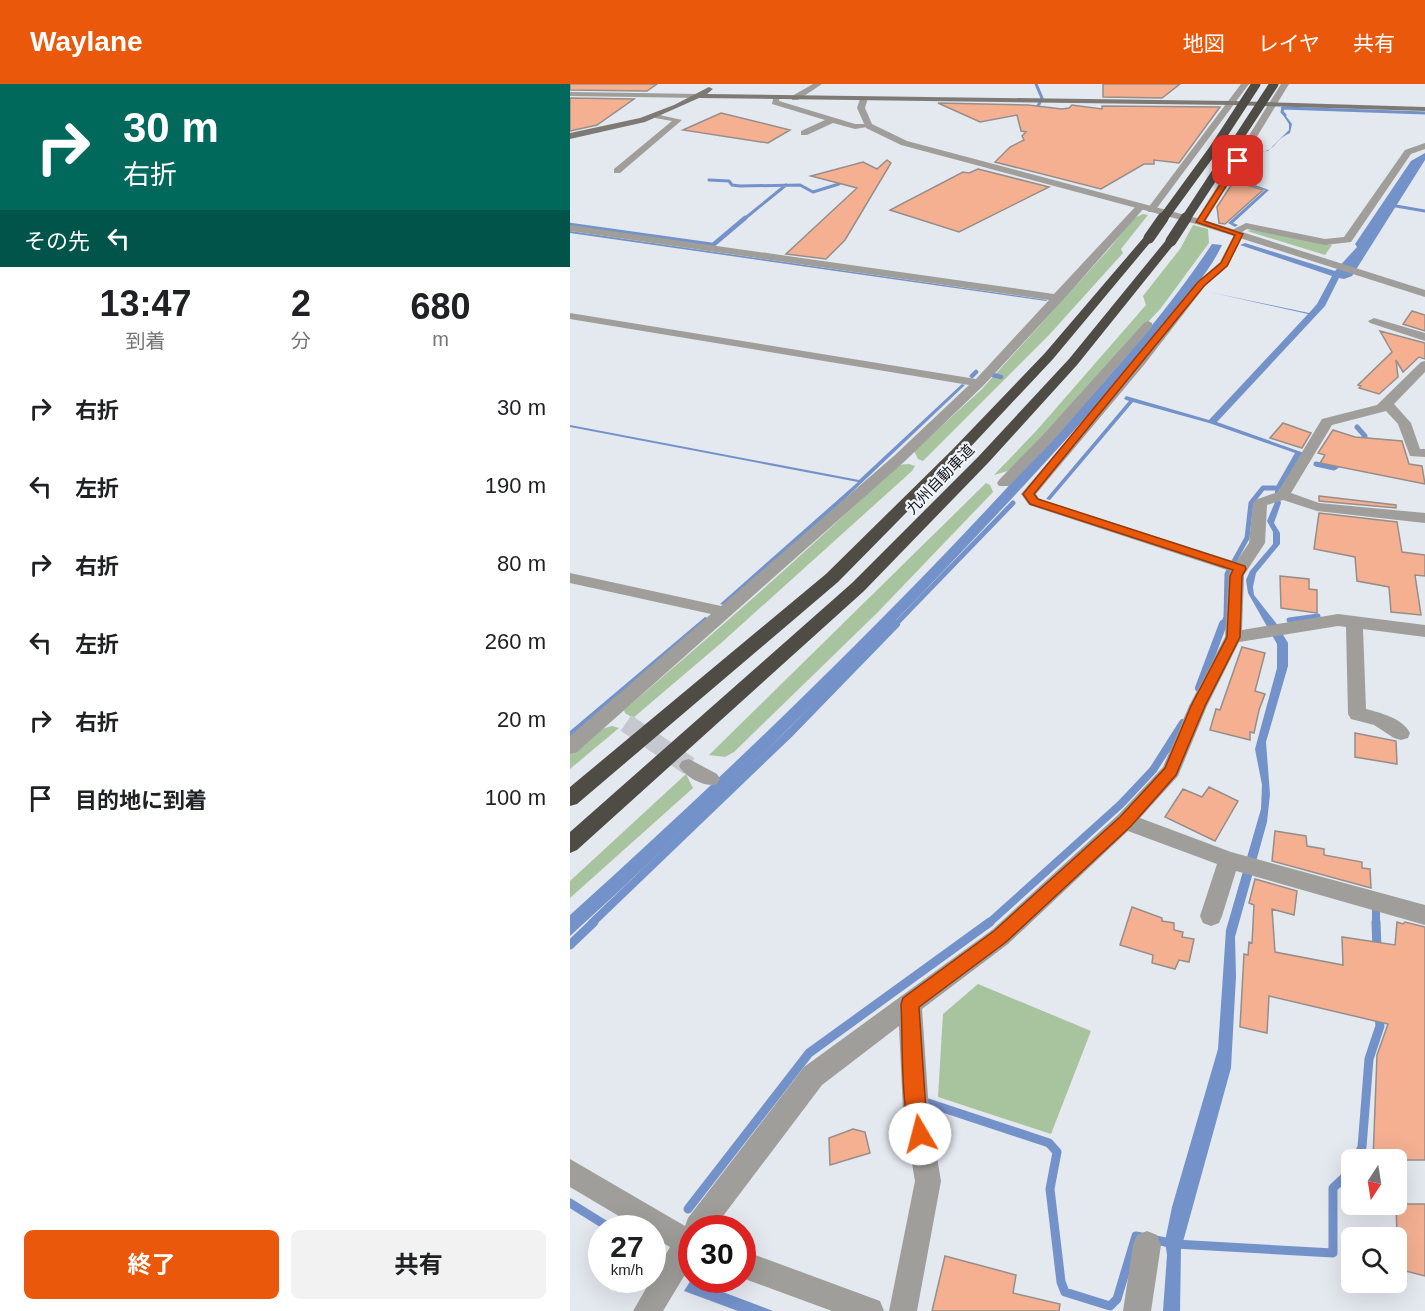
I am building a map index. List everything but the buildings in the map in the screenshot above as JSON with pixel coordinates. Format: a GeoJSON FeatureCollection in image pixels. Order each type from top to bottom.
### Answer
{"type":"FeatureCollection","features":[{"type":"Feature","properties":{"kind":"highway","name":"九州自動車道"},"geometry":{"type":"LineString","coordinates":[[570,798],[832,578],[957,453],[1049,356],[1149,238],[1213,150],[1256,84]]}},
{"type":"Feature","properties":{"kind":"highway","name":"九州自動車道"},"geometry":{"type":"LineString","coordinates":[[570,844],[866,579],[983,460],[1073,362],[1171,241],[1238,143],[1274,84]]}},
{"type":"Feature","properties":{"kind":"main road"},"geometry":{"type":"LineString","coordinates":[[570,136],[601,131],[658,116],[699,96],[717,84]]}},
{"type":"Feature","properties":{"kind":"main road"},"geometry":{"type":"LineString","coordinates":[[699,96],[1233,103],[1425,109]]}},
{"type":"Feature","properties":{"kind":"street"},"geometry":{"type":"LineString","coordinates":[[570,93],[587,84]]}},
{"type":"Feature","properties":{"kind":"street"},"geometry":{"type":"LineString","coordinates":[[659,93],[672,84]]}},
{"type":"Feature","properties":{"kind":"street"},"geometry":{"type":"LineString","coordinates":[[795,98],[819,84]]}},
{"type":"Feature","properties":{"kind":"street"},"geometry":{"type":"LineString","coordinates":[[570,747],[900,458],[979,383],[1146,209],[1233,103],[1245,84]]}},
{"type":"Feature","properties":{"kind":"street"},"geometry":{"type":"LineString","coordinates":[[1200,222],[1275,104],[1285,84]]}},
{"type":"Feature","properties":{"kind":"street"},"geometry":{"type":"LineString","coordinates":[[570,93],[699,96]]}},
{"type":"Feature","properties":{"kind":"street"},"geometry":{"type":"LineString","coordinates":[[777,97],[775,102],[855,127],[869,126],[904,143],[930,152],[1238,232],[1425,294]]}},
{"type":"Feature","properties":{"kind":"street"},"geometry":{"type":"LineString","coordinates":[[864,98],[861,108],[869,126]]}},
{"type":"Feature","properties":{"kind":"street"},"geometry":{"type":"LineString","coordinates":[[617,171],[678,120],[658,116]]}},
{"type":"Feature","properties":{"kind":"street"},"geometry":{"type":"LineString","coordinates":[[804,133],[833,120]]}},
{"type":"Feature","properties":{"kind":"street"},"geometry":{"type":"LineString","coordinates":[[1240,569],[1034,502],[1028,494],[1201,284],[1224,264],[1238,232],[1246,226],[1325,242],[1347,240],[1408,152],[1425,146]]}},
{"type":"Feature","properties":{"kind":"street"},"geometry":{"type":"LineString","coordinates":[[570,228],[1059,298]]}},
{"type":"Feature","properties":{"kind":"street"},"geometry":{"type":"LineString","coordinates":[[570,316],[979,383]]}},
{"type":"Feature","properties":{"kind":"street"},"geometry":{"type":"LineString","coordinates":[[1374,321],[1425,337]]}},
{"type":"Feature","properties":{"kind":"street"},"geometry":{"type":"LineString","coordinates":[[1004,483],[1062,422],[1148,324]]}},
{"type":"Feature","properties":{"kind":"street"},"geometry":{"type":"LineString","coordinates":[[1283,495],[1327,422],[1382,408],[1425,366]]}},
{"type":"Feature","properties":{"kind":"street"},"geometry":{"type":"LineString","coordinates":[[1386,404],[1404,423],[1415,453],[1425,453]]}},
{"type":"Feature","properties":{"kind":"street"},"geometry":{"type":"LineString","coordinates":[[709,1215],[813,1076],[1000,937],[1125,821],[1171,771],[1198,706],[1233,637],[1236,576],[1257,543],[1260,503],[1283,495],[1317,507],[1425,518]]}},
{"type":"Feature","properties":{"kind":"street"},"geometry":{"type":"LineString","coordinates":[[570,578],[725,612]]}},
{"type":"Feature","properties":{"kind":"street"},"geometry":{"type":"LineString","coordinates":[[1233,637],[1338,620],[1425,631]]}},
{"type":"Feature","properties":{"kind":"street"},"geometry":{"type":"LineString","coordinates":[[1353,621],[1357,714],[1387,722],[1401,733]]}},
{"type":"Feature","properties":{"kind":"street"},"geometry":{"type":"LineString","coordinates":[[610,713],[626,723]]}},
{"type":"Feature","properties":{"kind":"street"},"geometry":{"type":"LineString","coordinates":[[689,766],[710,779]]}},
{"type":"Feature","properties":{"kind":"street"},"geometry":{"type":"LineString","coordinates":[[1125,821],[1229,860],[1425,915]]}},
{"type":"Feature","properties":{"kind":"street"},"geometry":{"type":"LineString","coordinates":[[1211,916],[1229,860]]}},
{"type":"Feature","properties":{"kind":"street"},"geometry":{"type":"LineString","coordinates":[[903,1311],[928,1181],[916,1111],[910,1004]]}},
{"type":"Feature","properties":{"kind":"street"},"geometry":{"type":"LineString","coordinates":[[570,1172],[678,1230]]}},
{"type":"Feature","properties":{"kind":"street"},"geometry":{"type":"LineString","coordinates":[[1137,1311],[1147,1245]]}},
{"type":"Feature","properties":{"kind":"street"},"geometry":{"type":"LineString","coordinates":[[646,1311],[678,1260]]}},
{"type":"Feature","properties":{"kind":"street"},"geometry":{"type":"LineString","coordinates":[[756,1269],[870,1311]]}},
{"type":"Feature","properties":{"kind":"green space"},"geometry":{"type":"Polygon","coordinates":[[[1143,214],[1148,215],[1121,249],[1123,253],[1049,335],[923,461],[918,459],[914,451],[981,390],[1109,249],[1134,218],[1143,214]]]}},
{"type":"Feature","properties":{"kind":"green space"},"geometry":{"type":"Polygon","coordinates":[[[1193,225],[1208,229],[1209,243],[1161,308],[1011,470],[994,475],[1037,430],[1146,305],[1143,296],[1180,249],[1193,225]]]}},
{"type":"Feature","properties":{"kind":"green space"},"geometry":{"type":"Polygon","coordinates":[[[1247,231],[1332,245],[1325,255],[1247,231]]]}},
{"type":"Feature","properties":{"kind":"green space"},"geometry":{"type":"Polygon","coordinates":[[[897,465],[915,466],[912,471],[720,644],[633,718],[625,713],[624,710],[762,590],[897,465]]]}},
{"type":"Feature","properties":{"kind":"green space"},"geometry":{"type":"Polygon","coordinates":[[[986,483],[990,485],[993,492],[877,613],[734,752],[725,757],[709,755],[986,483]]]}},
{"type":"Feature","properties":{"kind":"green space"},"geometry":{"type":"Polygon","coordinates":[[[612,726],[619,728],[570,769],[570,753],[598,730],[612,726]]]}},
{"type":"Feature","properties":{"kind":"green space"},"geometry":{"type":"Polygon","coordinates":[[[686,774],[693,788],[570,898],[570,881],[686,774]]]}},
{"type":"Feature","properties":{"kind":"green space"},"geometry":{"type":"Polygon","coordinates":[[[978,984],[1091,1031],[1051,1134],[938,1097],[943,1014],[978,984]]]}},
{"type":"Feature","properties":{"kind":"water"},"geometry":{"type":"Polygon","coordinates":[[[1281,107],[1284,108],[1283,112],[1292,124],[1290,133],[1270,149],[1289,130],[1289,124],[1281,112],[1281,107]]]}},
{"type":"Feature","properties":{"kind":"water"},"geometry":{"type":"Polygon","coordinates":[[[1265,151],[1255,154],[1241,180],[1269,190],[1233,223],[1238,225],[1235,227],[1228,223],[1265,190],[1238,181],[1254,153],[1265,151]]]}},
{"type":"Feature","properties":{"kind":"water"},"geometry":{"type":"Polygon","coordinates":[[[1425,153],[1425,160],[1352,276],[1339,278],[1325,306],[1217,422],[1304,453],[1278,492],[1281,503],[1274,523],[1280,533],[1280,544],[1256,573],[1253,587],[1254,595],[1288,643],[1288,666],[1266,742],[1270,794],[1267,822],[1235,937],[1236,976],[1231,1068],[1181,1249],[1180,1311],[1163,1311],[1167,1255],[1165,1241],[1172,1207],[1218,1049],[1226,930],[1261,809],[1262,785],[1255,749],[1277,668],[1277,644],[1248,593],[1246,580],[1250,571],[1273,544],[1273,532],[1267,521],[1275,502],[1275,488],[1295,453],[1209,423],[1133,402],[1050,500],[1046,499],[1129,401],[1124,399],[1126,396],[1209,420],[1308,314],[1209,292],[1309,313],[1317,304],[1332,276],[1240,245],[1245,243],[1335,271],[1357,247],[1355,244],[1411,161],[1425,153]]]}},
{"type":"Feature","properties":{"kind":"water"},"geometry":{"type":"Polygon","coordinates":[[[570,231],[1047,300],[570,233],[570,231]]]}},
{"type":"Feature","properties":{"kind":"water"},"geometry":{"type":"Polygon","coordinates":[[[1212,244],[1222,245],[1212,264],[1192,290],[1097,405],[993,519],[816,702],[570,936],[570,915],[799,701],[964,534],[1043,449],[1144,335],[1212,244]]]}},
{"type":"Feature","properties":{"kind":"water"},"geometry":{"type":"Polygon","coordinates":[[[962,384],[965,385],[812,530],[724,605],[720,604],[858,482],[570,427],[570,425],[859,480],[962,384]]]}},
{"type":"Feature","properties":{"kind":"water"},"geometry":{"type":"Polygon","coordinates":[[[705,617],[708,618],[570,737],[570,731],[705,617]]]}},
{"type":"Feature","properties":{"kind":"water"},"geometry":{"type":"Polygon","coordinates":[[[689,1293],[725,1293],[773,1311],[738,1311],[689,1293]]]}},
{"type":"Feature","properties":{"kind":"waterway"},"geometry":{"type":"LineString","coordinates":[[1035,112],[1042,98],[1036,84]]}},
{"type":"Feature","properties":{"kind":"waterway"},"geometry":{"type":"LineString","coordinates":[[1285,115],[1282,112],[1283,108],[1425,113]]}},
{"type":"Feature","properties":{"kind":"waterway"},"geometry":{"type":"LineString","coordinates":[[709,180],[729,181],[732,185],[740,186],[786,185]]}},
{"type":"Feature","properties":{"kind":"waterway"},"geometry":{"type":"LineString","coordinates":[[786,185],[800,185],[813,192],[839,184]]}},
{"type":"Feature","properties":{"kind":"waterway"},"geometry":{"type":"LineString","coordinates":[[743,220],[786,185]]}},
{"type":"Feature","properties":{"kind":"waterway"},"geometry":{"type":"LineString","coordinates":[[1390,205],[1425,211]]}},
{"type":"Feature","properties":{"kind":"waterway"},"geometry":{"type":"LineString","coordinates":[[570,225],[713,245],[745,218]]}},
{"type":"Feature","properties":{"kind":"waterway"},"geometry":{"type":"LineString","coordinates":[[972,376],[976,372]]}},
{"type":"Feature","properties":{"kind":"waterway"},"geometry":{"type":"LineString","coordinates":[[993,375],[1001,377]]}},
{"type":"Feature","properties":{"kind":"waterway"},"geometry":{"type":"LineString","coordinates":[[1357,427],[1365,436],[1360,444]]}},
{"type":"Feature","properties":{"kind":"waterway"},"geometry":{"type":"LineString","coordinates":[[1316,464],[1334,468],[1344,461]]}},
{"type":"Feature","properties":{"kind":"waterway"},"geometry":{"type":"LineString","coordinates":[[1223,625],[1226,617],[1227,574],[1247,538],[1251,503],[1263,488],[1275,488]]}},
{"type":"Feature","properties":{"kind":"waterway"},"geometry":{"type":"LineString","coordinates":[[895,625],[1013,503]]}},
{"type":"Feature","properties":{"kind":"waterway"},"geometry":{"type":"LineString","coordinates":[[1289,620],[1318,616]]}},
{"type":"Feature","properties":{"kind":"waterway"},"geometry":{"type":"LineString","coordinates":[[592,923],[791,732],[896,624]]}},
{"type":"Feature","properties":{"kind":"waterway"},"geometry":{"type":"LineString","coordinates":[[1199,688],[1223,624]]}},
{"type":"Feature","properties":{"kind":"waterway"},"geometry":{"type":"LineString","coordinates":[[989,923],[1121,804],[1153,770],[1183,723]]}},
{"type":"Feature","properties":{"kind":"waterway"},"geometry":{"type":"LineString","coordinates":[[1376,911],[1376,922]]}},
{"type":"Feature","properties":{"kind":"waterway"},"geometry":{"type":"LineString","coordinates":[[570,945],[594,922]]}},
{"type":"Feature","properties":{"kind":"waterway"},"geometry":{"type":"LineString","coordinates":[[688,1209],[809,1053],[990,922]]}},
{"type":"Feature","properties":{"kind":"waterway"},"geometry":{"type":"LineString","coordinates":[[1376,922],[1377,950]]}},
{"type":"Feature","properties":{"kind":"waterway"},"geometry":{"type":"LineString","coordinates":[[1361,1149],[1369,1059],[1380,1026],[1379,1015]]}},
{"type":"Feature","properties":{"kind":"waterway"},"geometry":{"type":"LineString","coordinates":[[928,1103],[1049,1143],[1057,1152],[1050,1189],[1061,1282],[1065,1292],[1110,1306],[1117,1299],[1136,1236],[1175,1244],[1333,1253],[1333,1188],[1341,1180]]}},
{"type":"Feature","properties":{"kind":"waterway"},"geometry":{"type":"LineString","coordinates":[[570,1203],[589,1215]]}},
{"type":"Feature","properties":{"kind":"tunnel"},"geometry":{"type":"LineString","coordinates":[[626,723],[689,766]]}},
{"type":"Feature","properties":{"kind":"route"},"geometry":{"type":"LineString","coordinates":[[920,1134],[916,1111],[910,1004],[1000,937],[1125,821],[1171,771],[1198,706],[1233,637],[1236,576],[1240,569],[1034,502],[1028,494],[1140,362],[1201,284],[1215,273],[1230,255],[1239,234],[1200,222],[1238,161]]}}]}
